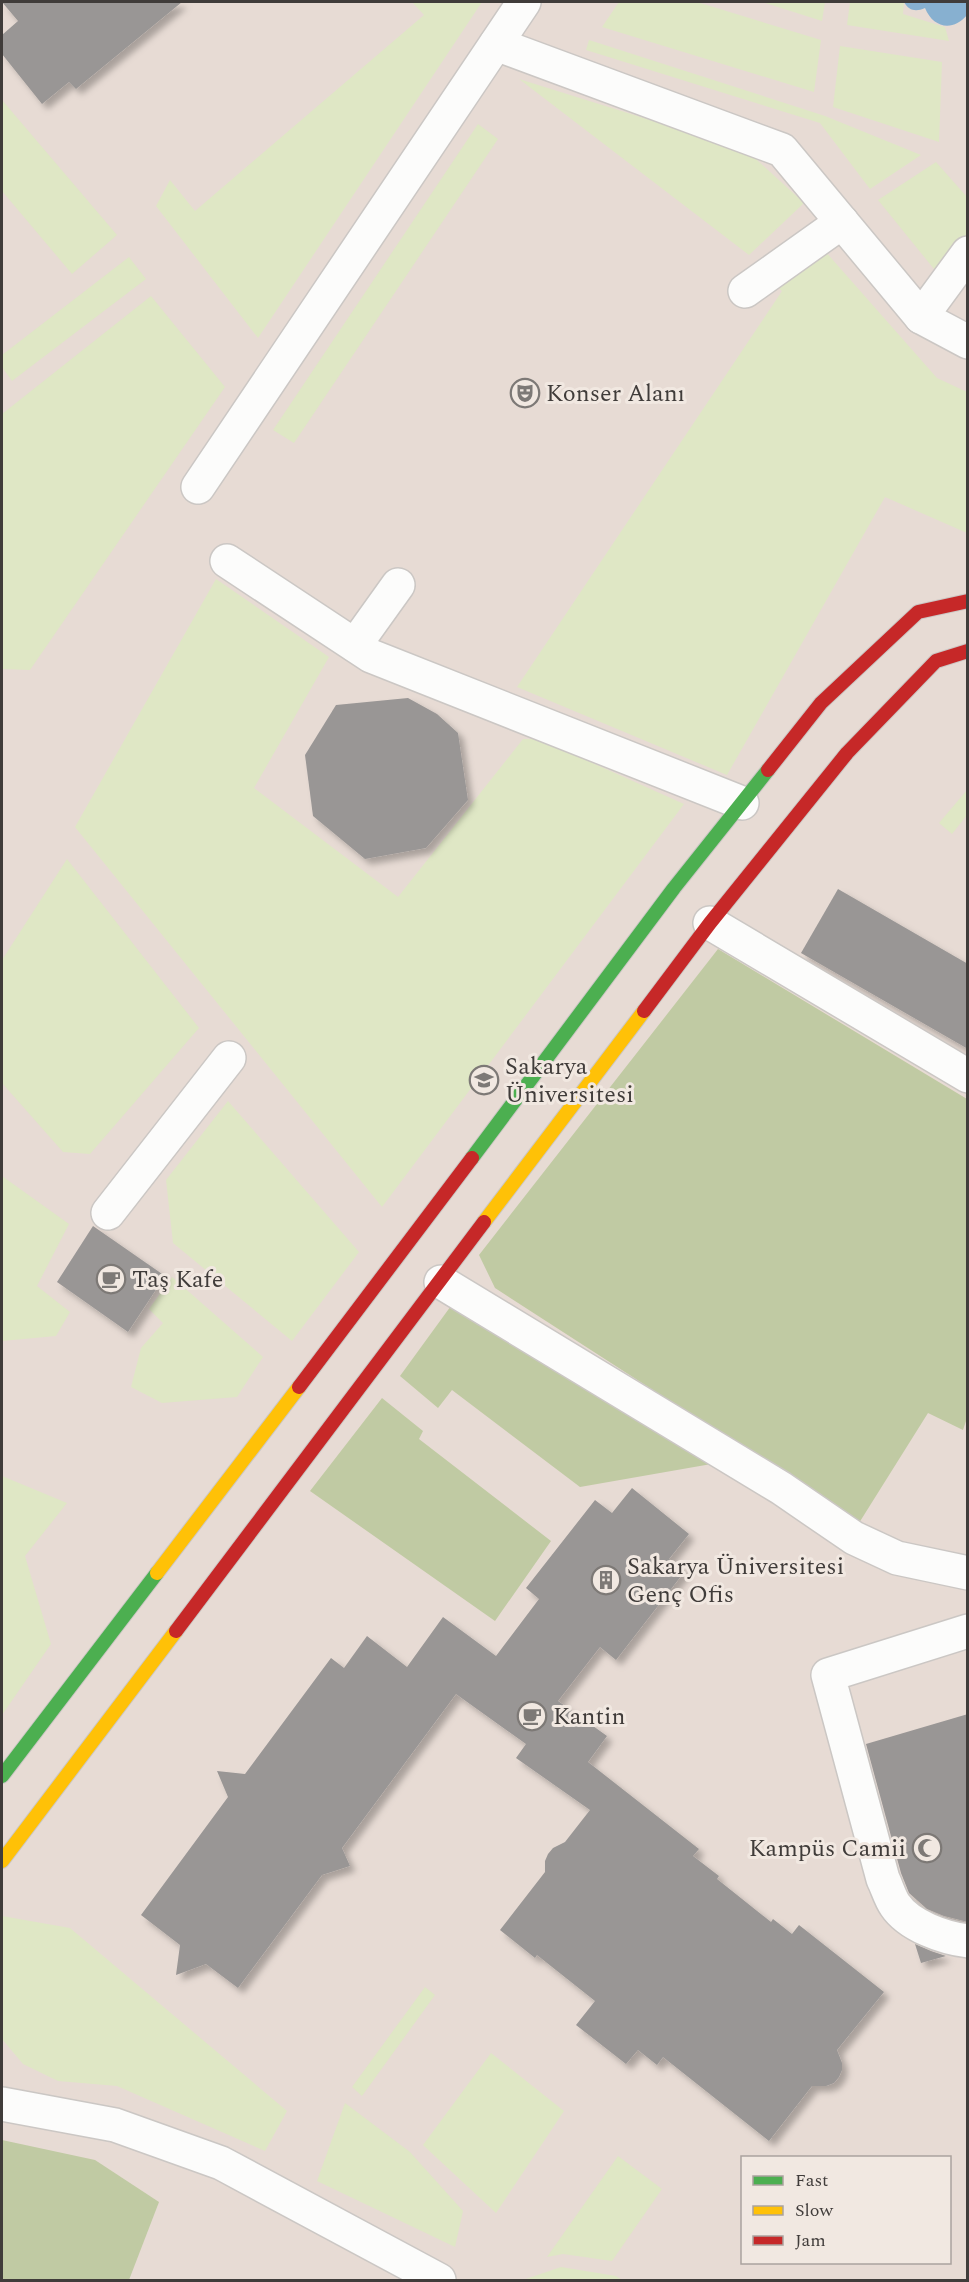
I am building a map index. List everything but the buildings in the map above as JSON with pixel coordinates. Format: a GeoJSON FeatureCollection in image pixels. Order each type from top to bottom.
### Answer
{"type":"FeatureCollection","features":[{"type":"Feature","properties":{"kind":"street"},"geometry":{"type":"LineString","coordinates":[[198,487],[524,2]]}},
{"type":"Feature","properties":{"kind":"street"},"geometry":{"type":"LineString","coordinates":[[496,44],[782,150],[921,317],[968,342]]}},
{"type":"Feature","properties":{"kind":"street"},"geometry":{"type":"LineString","coordinates":[[745,291],[842,222]]}},
{"type":"Feature","properties":{"kind":"street"},"geometry":{"type":"LineString","coordinates":[[921,317],[968,253]]}},
{"type":"Feature","properties":{"kind":"street"},"geometry":{"type":"LineString","coordinates":[[227,561],[371,656],[742,803]]}},
{"type":"Feature","properties":{"kind":"street"},"geometry":{"type":"LineString","coordinates":[[354,645],[398,585]]}},
{"type":"Feature","properties":{"kind":"street"},"geometry":{"type":"LineString","coordinates":[[2,1776],[405,1248],[674,888],[820,703],[918,612],[968,601]]}},
{"type":"Feature","properties":{"kind":"street"},"geometry":{"type":"LineString","coordinates":[[2,1861],[710,924],[847,753],[936,661],[968,651]]}},
{"type":"Feature","properties":{"kind":"street"},"geometry":{"type":"LineString","coordinates":[[710,924],[968,1076]]}},
{"type":"Feature","properties":{"kind":"street"},"geometry":{"type":"LineString","coordinates":[[108,1213],[229,1058]]}},
{"type":"Feature","properties":{"kind":"street"},"geometry":{"type":"LineString","coordinates":[[441,1282],[781,1488],[854,1538],[897,1558],[968,1573]]}},
{"type":"Feature","properties":{"kind":"street"},"geometry":{"type":"LineString","coordinates":[[968,1631],[828,1675],[883,1879],[896,1907],[930,1932],[950,1939],[968,1941]]}},
{"type":"Feature","properties":{"kind":"street"},"geometry":{"type":"LineString","coordinates":[[2,2104],[115,2125],[221,2163],[439,2280]]}},
{"type":"Feature","properties":{"kind":"shaded area","name":"Sakarya Üniversitesi"},"geometry":{"type":"Polygon","coordinates":[[[2,2],[967,2],[967,2280],[2,2280],[2,2]]]}},
{"type":"Feature","properties":{"kind":"green space"},"geometry":{"type":"Polygon","coordinates":[[[412,2],[482,2],[258,338],[156,206],[170,180],[195,211],[424,15],[412,2]]]}},
{"type":"Feature","properties":{"kind":"green space"},"geometry":{"type":"Polygon","coordinates":[[[619,2],[697,2],[821,40],[814,92],[602,27],[619,2]]]}},
{"type":"Feature","properties":{"kind":"green space"},"geometry":{"type":"Polygon","coordinates":[[[762,2],[825,2],[822,21],[762,2]]]}},
{"type":"Feature","properties":{"kind":"green space"},"geometry":{"type":"Polygon","coordinates":[[[850,2],[904,2],[903,14],[945,27],[949,41],[847,25],[850,2]]]}},
{"type":"Feature","properties":{"kind":"green space"},"geometry":{"type":"Polygon","coordinates":[[[589,40],[825,116],[921,155],[870,189],[820,123],[586,50],[589,40]]]}},
{"type":"Feature","properties":{"kind":"green space"},"geometry":{"type":"Polygon","coordinates":[[[840,46],[942,62],[939,142],[833,107],[840,46]]]}},
{"type":"Feature","properties":{"kind":"green space"},"geometry":{"type":"Polygon","coordinates":[[[519,79],[746,150],[804,203],[749,255],[519,79]]]}},
{"type":"Feature","properties":{"kind":"green space"},"geometry":{"type":"Polygon","coordinates":[[[2,100],[117,235],[72,274],[2,191],[2,100]]]}},
{"type":"Feature","properties":{"kind":"green space"},"geometry":{"type":"Polygon","coordinates":[[[478,124],[498,139],[294,443],[273,430],[478,124]]]}},
{"type":"Feature","properties":{"kind":"green space"},"geometry":{"type":"Polygon","coordinates":[[[936,162],[967,197],[967,236],[934,269],[878,200],[936,162]]]}},
{"type":"Feature","properties":{"kind":"green space"},"geometry":{"type":"Polygon","coordinates":[[[817,242],[937,378],[967,392],[967,533],[885,497],[727,775],[517,687],[782,291],[769,279],[817,242]]]}},
{"type":"Feature","properties":{"kind":"green space"},"geometry":{"type":"Polygon","coordinates":[[[129,257],[146,279],[12,381],[2,367],[2,355],[129,257]]]}},
{"type":"Feature","properties":{"kind":"green space"},"geometry":{"type":"Polygon","coordinates":[[[151,296],[225,387],[30,670],[2,669],[2,414],[151,296]]]}},
{"type":"Feature","properties":{"kind":"green space"},"geometry":{"type":"Polygon","coordinates":[[[216,579],[329,657],[254,788],[398,897],[523,739],[539,739],[684,804],[382,1207],[75,827],[216,579]]]}},
{"type":"Feature","properties":{"kind":"green space"},"geometry":{"type":"Polygon","coordinates":[[[967,790],[967,815],[952,834],[939,823],[967,790]]]}},
{"type":"Feature","properties":{"kind":"green space"},"geometry":{"type":"Polygon","coordinates":[[[67,859],[199,1028],[90,1154],[63,1152],[2,1083],[2,960],[67,859]]]}},
{"type":"Feature","properties":{"kind":"green space"},"geometry":{"type":"Polygon","coordinates":[[[718,949],[967,1099],[968,1415],[963,1430],[928,1413],[859,1523],[495,1288],[479,1255],[718,949]]]}},
{"type":"Feature","properties":{"kind":"green space"},"geometry":{"type":"Polygon","coordinates":[[[228,1101],[359,1252],[292,1341],[173,1243],[166,1180],[228,1101]]]}},
{"type":"Feature","properties":{"kind":"green space"},"geometry":{"type":"Polygon","coordinates":[[[2,1176],[69,1224],[37,1286],[70,1312],[56,1336],[2,1341],[2,1176]]]}},
{"type":"Feature","properties":{"kind":"green space"},"geometry":{"type":"Polygon","coordinates":[[[172,1277],[263,1357],[237,1397],[162,1403],[131,1387],[141,1348],[163,1323],[149,1309],[172,1277]]]}},
{"type":"Feature","properties":{"kind":"green space"},"geometry":{"type":"Polygon","coordinates":[[[456,1299],[717,1463],[580,1487],[452,1390],[438,1408],[400,1376],[456,1299]]]}},
{"type":"Feature","properties":{"kind":"green space"},"geometry":{"type":"Polygon","coordinates":[[[382,1398],[423,1431],[419,1439],[551,1541],[495,1621],[310,1491],[382,1398]]]}},
{"type":"Feature","properties":{"kind":"green space"},"geometry":{"type":"Polygon","coordinates":[[[2,1476],[67,1503],[25,1556],[51,1644],[2,1715],[2,1476]]]}},
{"type":"Feature","properties":{"kind":"green space"},"geometry":{"type":"Polygon","coordinates":[[[2,1916],[70,1928],[287,2111],[265,2151],[117,2086],[58,2081],[23,2064],[2,2039],[2,1916]]]}},
{"type":"Feature","properties":{"kind":"green space"},"geometry":{"type":"Polygon","coordinates":[[[425,1987],[435,1995],[362,2096],[352,2087],[425,1987]]]}},
{"type":"Feature","properties":{"kind":"green space"},"geometry":{"type":"Polygon","coordinates":[[[491,2053],[564,2111],[496,2213],[423,2145],[491,2053]]]}},
{"type":"Feature","properties":{"kind":"green space"},"geometry":{"type":"Polygon","coordinates":[[[345,2103],[410,2152],[463,2211],[455,2247],[317,2181],[345,2103]]]}},
{"type":"Feature","properties":{"kind":"green space"},"geometry":{"type":"Polygon","coordinates":[[[2,2140],[95,2160],[159,2202],[129,2280],[2,2280],[2,2140]]]}},
{"type":"Feature","properties":{"kind":"green space"},"geometry":{"type":"Polygon","coordinates":[[[618,2156],[662,2189],[612,2261],[563,2254],[547,2257],[618,2156]]]}},
{"type":"Feature","properties":{"kind":"green space"},"geometry":{"type":"Polygon","coordinates":[[[561,2267],[616,2276],[622,2280],[523,2280],[561,2267]]]}},
{"type":"Feature","properties":{"kind":"water"},"geometry":{"type":"Polygon","coordinates":[[[904,2],[967,2],[967,15],[956,24],[944,25],[933,20],[925,8],[913,10],[904,2]]]}},
{"type":"Feature","properties":{"kind":"traffic: fast"},"geometry":{"type":"LineString","coordinates":[[472,1158],[674,888],[768,770]]}},
{"type":"Feature","properties":{"kind":"traffic: fast"},"geometry":{"type":"LineString","coordinates":[[2,1776],[157,1573]]}},
{"type":"Feature","properties":{"kind":"traffic: slow"},"geometry":{"type":"LineString","coordinates":[[484,1222],[644,1011]]}},
{"type":"Feature","properties":{"kind":"traffic: slow"},"geometry":{"type":"LineString","coordinates":[[157,1573],[299,1387]]}},
{"type":"Feature","properties":{"kind":"traffic: slow"},"geometry":{"type":"LineString","coordinates":[[2,1861],[176,1631]]}},
{"type":"Feature","properties":{"kind":"traffic: jam"},"geometry":{"type":"LineString","coordinates":[[768,770],[821,703],[918,612],[968,601]]}},
{"type":"Feature","properties":{"kind":"traffic: jam"},"geometry":{"type":"LineString","coordinates":[[644,1011],[710,923],[847,753],[936,661],[968,651]]}},
{"type":"Feature","properties":{"kind":"traffic: jam"},"geometry":{"type":"LineString","coordinates":[[299,1387],[472,1158]]}},
{"type":"Feature","properties":{"kind":"traffic: jam"},"geometry":{"type":"LineString","coordinates":[[176,1631],[484,1222]]}},
{"type":"Feature","properties":{"kind":"place","name":"Konser Alanı"},"geometry":{"type":"Point","coordinates":[525,393]}},
{"type":"Feature","properties":{"kind":"place","name":"Sakarya Üniversitesi"},"geometry":{"type":"Point","coordinates":[484,1080]}},
{"type":"Feature","properties":{"kind":"place","name":"Taş Kafe"},"geometry":{"type":"Point","coordinates":[111,1279]}},
{"type":"Feature","properties":{"kind":"place","name":"Sakarya Üniversitesi Genç Ofis"},"geometry":{"type":"Point","coordinates":[606,1580]}},
{"type":"Feature","properties":{"kind":"place","name":"Kantin"},"geometry":{"type":"Point","coordinates":[532,1716]}},
{"type":"Feature","properties":{"kind":"place","name":"Kampüs Camii"},"geometry":{"type":"Point","coordinates":[927,1848]}}]}
